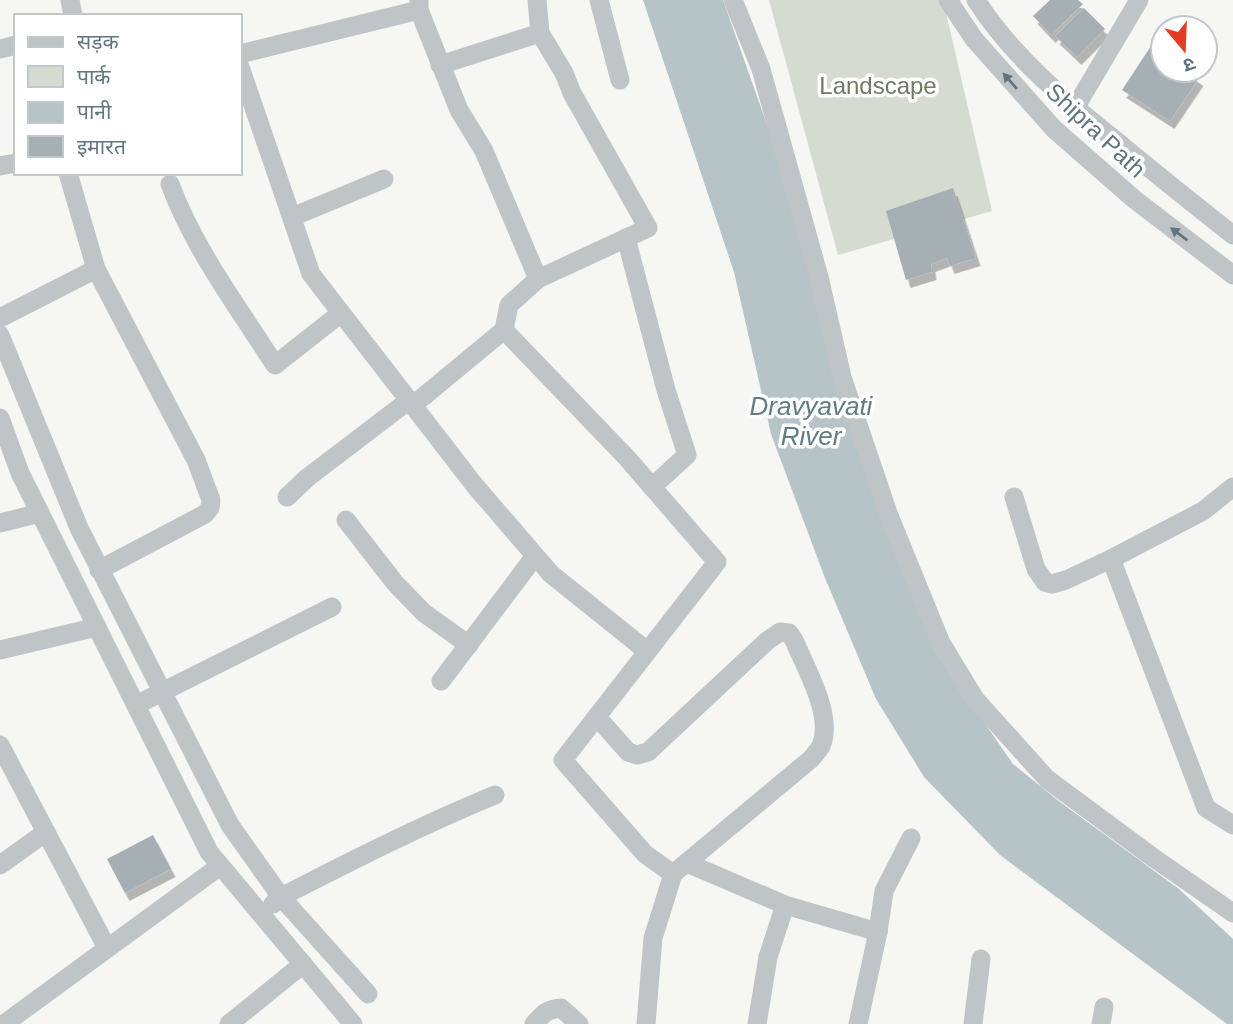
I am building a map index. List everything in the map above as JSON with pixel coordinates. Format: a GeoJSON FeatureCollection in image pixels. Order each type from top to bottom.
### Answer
{"type":"FeatureCollection","features":[{"type":"Feature","properties":{"kind":"street"},"geometry":{"type":"LineString","coordinates":[[287,497],[307,478],[504,330],[509,305],[538,279],[648,228],[540,33],[537,0]]}},
{"type":"Feature","properties":{"kind":"street"},"geometry":{"type":"LineString","coordinates":[[599,0],[620,80]]}},
{"type":"Feature","properties":{"kind":"street"},"geometry":{"type":"LineString","coordinates":[[733,0],[761,69],[819,277],[842,377],[888,513],[941,643],[975,699],[1047,779],[1233,913]]}},
{"type":"Feature","properties":{"kind":"street","name":"Shipra Path"},"geometry":{"type":"LineString","coordinates":[[948,0],[974,39],[1054,129],[1134,199],[1233,275]]}},
{"type":"Feature","properties":{"kind":"street","name":"Shipra Path"},"geometry":{"type":"LineString","coordinates":[[976,0],[992,25],[1032,70],[1233,236]]}},
{"type":"Feature","properties":{"kind":"street"},"geometry":{"type":"LineString","coordinates":[[1075,108],[1139,0]]}},
{"type":"Feature","properties":{"kind":"street"},"geometry":{"type":"LineString","coordinates":[[242,53],[419,5],[459,110],[484,151],[538,279]]}},
{"type":"Feature","properties":{"kind":"street"},"geometry":{"type":"LineString","coordinates":[[440,65],[540,33]]}},
{"type":"Feature","properties":{"kind":"street"},"geometry":{"type":"LineString","coordinates":[[242,73],[311,274],[476,487],[551,574],[647,651]]}},
{"type":"Feature","properties":{"kind":"street"},"geometry":{"type":"LineString","coordinates":[[69,175],[96,269],[196,460],[211,500],[210,508],[205,514],[99,570]]}},
{"type":"Feature","properties":{"kind":"street"},"geometry":{"type":"LineString","coordinates":[[292,217],[384,179]]}},
{"type":"Feature","properties":{"kind":"street"},"geometry":{"type":"LineString","coordinates":[[170,184],[179,208],[210,264],[275,365],[341,313]]}},
{"type":"Feature","properties":{"kind":"street"},"geometry":{"type":"LineString","coordinates":[[626,238],[666,390],[687,455],[652,487]]}},
{"type":"Feature","properties":{"kind":"street"},"geometry":{"type":"LineString","coordinates":[[0,318],[96,269]]}},
{"type":"Feature","properties":{"kind":"street"},"geometry":{"type":"LineString","coordinates":[[504,330],[652,487],[717,562],[563,760],[645,855],[785,905],[878,932]]}},
{"type":"Feature","properties":{"kind":"street"},"geometry":{"type":"LineString","coordinates":[[0,335],[59,481],[99,570],[230,825],[281,897],[368,994]]}},
{"type":"Feature","properties":{"kind":"street"},"geometry":{"type":"LineString","coordinates":[[0,418],[20,472],[209,852],[353,1024]]}},
{"type":"Feature","properties":{"kind":"street"},"geometry":{"type":"LineString","coordinates":[[1014,497],[1036,569],[1045,582],[1052,584],[1111,559],[1203,510],[1232,489]]}},
{"type":"Feature","properties":{"kind":"street"},"geometry":{"type":"LineString","coordinates":[[0,523],[40,513]]}},
{"type":"Feature","properties":{"kind":"street"},"geometry":{"type":"LineString","coordinates":[[346,520],[395,583],[424,613],[469,645]]}},
{"type":"Feature","properties":{"kind":"street"},"geometry":{"type":"LineString","coordinates":[[442,681],[535,556]]}},
{"type":"Feature","properties":{"kind":"street"},"geometry":{"type":"LineString","coordinates":[[1111,559],[1206,808],[1233,825]]}},
{"type":"Feature","properties":{"kind":"street"},"geometry":{"type":"LineString","coordinates":[[136,705],[331,607]]}},
{"type":"Feature","properties":{"kind":"street"},"geometry":{"type":"LineString","coordinates":[[0,650],[97,627]]}},
{"type":"Feature","properties":{"kind":"street"},"geometry":{"type":"LineString","coordinates":[[597,717],[628,752],[637,755],[648,752],[767,640],[780,632],[789,633],[794,640],[824,712],[821,746],[811,760],[680,869],[653,938],[646,1024]]}},
{"type":"Feature","properties":{"kind":"street"},"geometry":{"type":"LineString","coordinates":[[0,745],[107,948]]}},
{"type":"Feature","properties":{"kind":"street"},"geometry":{"type":"LineString","coordinates":[[261,914],[281,897],[366,853],[449,813],[495,795]]}},
{"type":"Feature","properties":{"kind":"street"},"geometry":{"type":"LineString","coordinates":[[0,865],[46,832]]}},
{"type":"Feature","properties":{"kind":"street"},"geometry":{"type":"LineString","coordinates":[[858,1024],[884,891],[911,838]]}},
{"type":"Feature","properties":{"kind":"street"},"geometry":{"type":"LineString","coordinates":[[4,1024],[220,866]]}},
{"type":"Feature","properties":{"kind":"street"},"geometry":{"type":"LineString","coordinates":[[757,1024],[768,957],[785,905]]}},
{"type":"Feature","properties":{"kind":"street"},"geometry":{"type":"LineString","coordinates":[[973,1024],[981,959]]}},
{"type":"Feature","properties":{"kind":"street"},"geometry":{"type":"LineString","coordinates":[[229,1024],[303,964]]}},
{"type":"Feature","properties":{"kind":"street"},"geometry":{"type":"LineString","coordinates":[[534,1024],[551,1009],[561,1008],[579,1024]]}},
{"type":"Feature","properties":{"kind":"green space","name":"Landscape"},"geometry":{"type":"Polygon","coordinates":[[[769,0],[943,0],[992,211],[838,255],[769,0]]]}},
{"type":"Feature","properties":{"kind":"water","name":"Dravyavati River"},"geometry":{"type":"Polygon","coordinates":[[[643,0],[723,0],[796,207],[853,416],[952,676],[1013,764],[1179,889],[1233,939],[1233,1024],[1227,1024],[1000,855],[924,777],[876,699],[825,578],[771,434],[734,272],[643,0]]]}},
{"type":"Feature","properties":{"kind":"building"},"geometry":{"type":"Polygon","coordinates":[[[1050,0],[1078,0],[1083,4],[1051,35],[1033,16],[1050,0]]]}},
{"type":"Feature","properties":{"kind":"building"},"geometry":{"type":"Polygon","coordinates":[[[1084,8],[1105,29],[1077,57],[1055,36],[1084,8]]]}},
{"type":"Feature","properties":{"kind":"building"},"geometry":{"type":"Polygon","coordinates":[[[1149,49],[1149,84],[1195,84],[1170,121],[1122,90],[1149,49]]]}},
{"type":"Feature","properties":{"kind":"building"},"geometry":{"type":"Polygon","coordinates":[[[953,188],[976,258],[950,266],[947,258],[931,264],[932,272],[906,280],[886,211],[953,188]]]}},
{"type":"Feature","properties":{"kind":"building"},"geometry":{"type":"Polygon","coordinates":[[[153,835],[171,869],[125,893],[107,859],[153,835]]]}}]}
